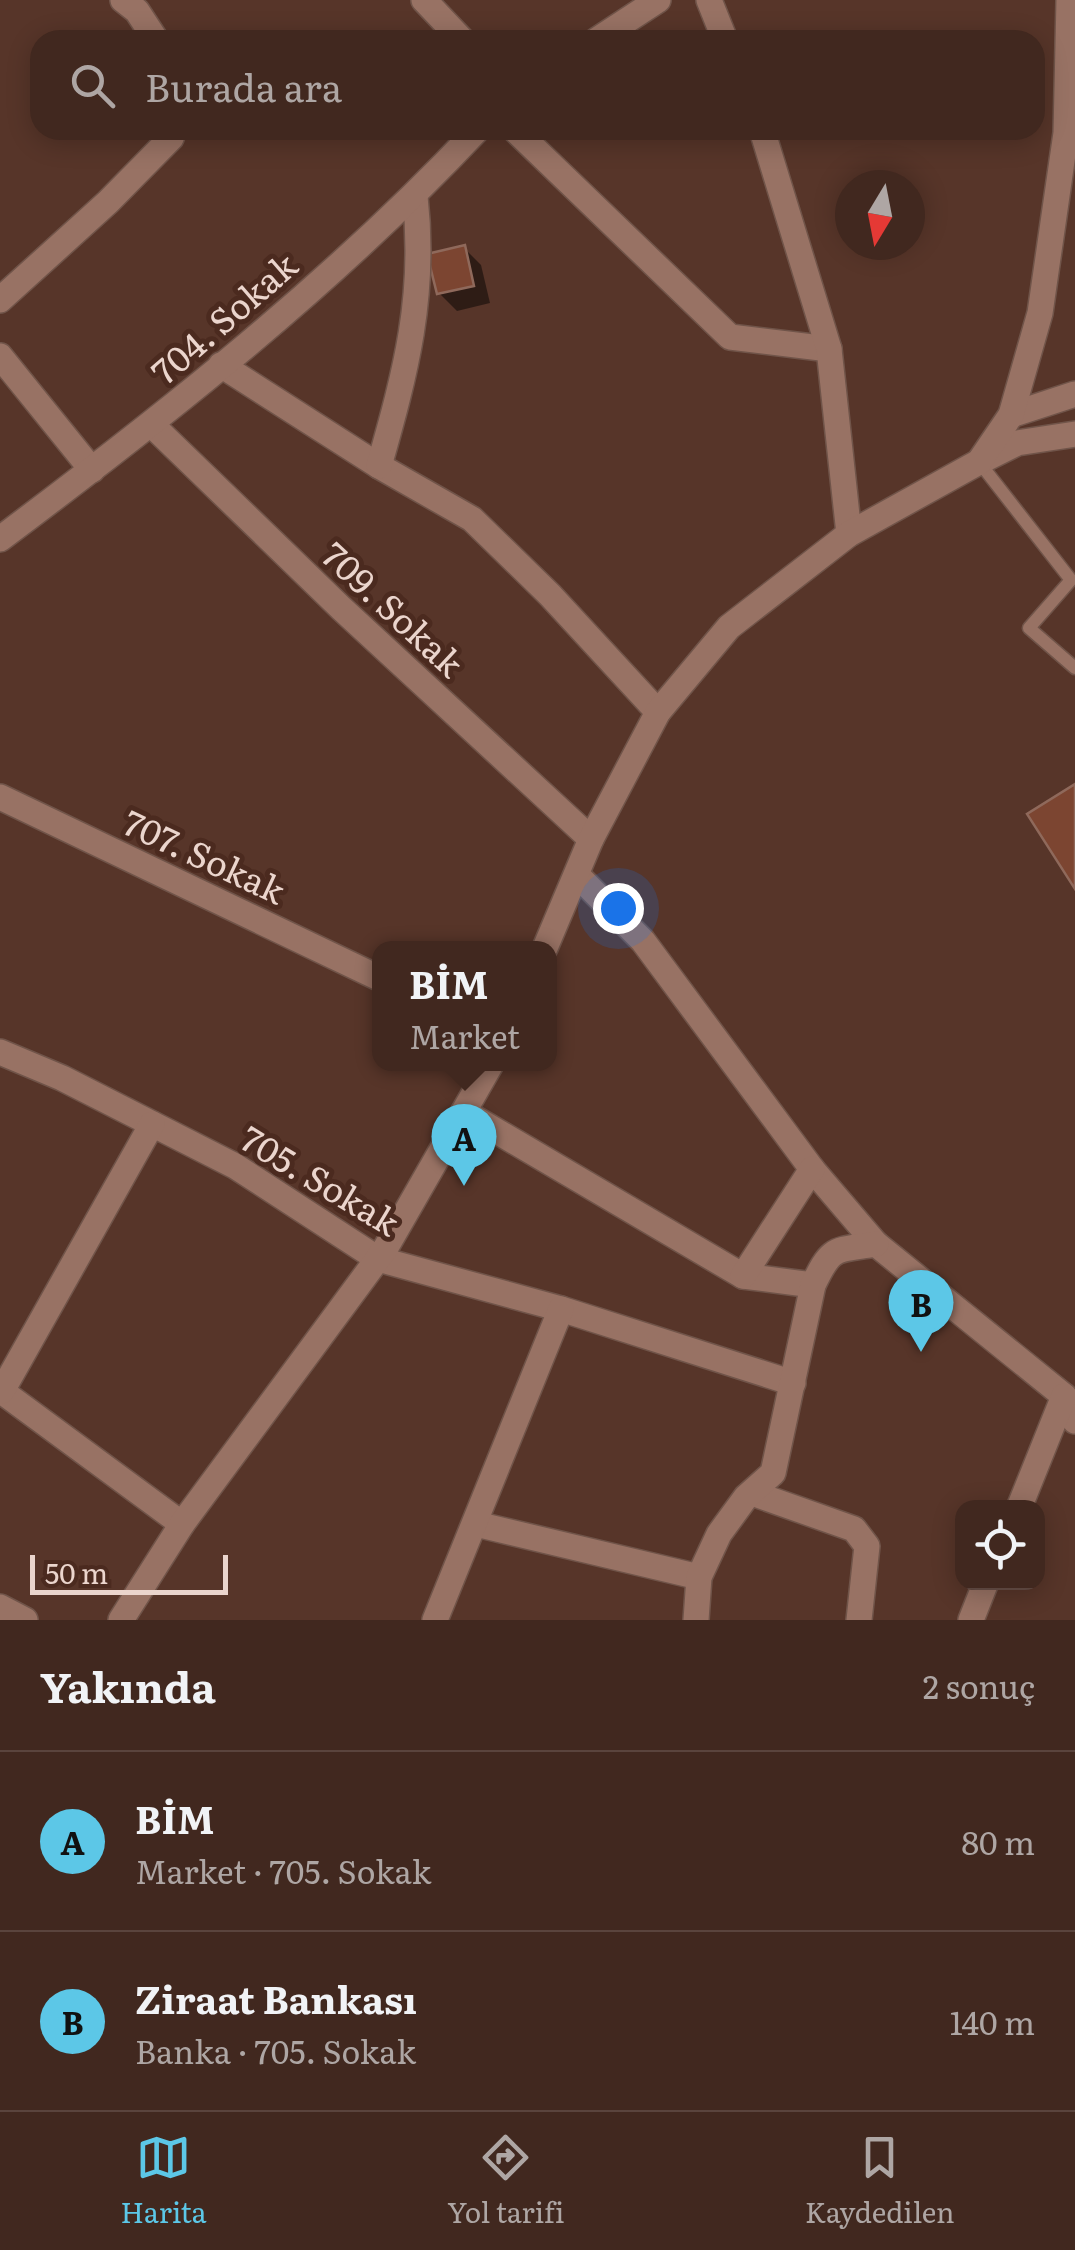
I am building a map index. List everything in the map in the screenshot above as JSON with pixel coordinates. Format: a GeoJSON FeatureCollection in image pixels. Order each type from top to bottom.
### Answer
{"type":"FeatureCollection","features":[{"type":"Feature","properties":{"kind":"street"},"geometry":{"type":"LineString","coordinates":[[123,0],[138,11],[150,30]]}},
{"type":"Feature","properties":{"kind":"street"},"geometry":{"type":"LineString","coordinates":[[424,0],[452,30]]}},
{"type":"Feature","properties":{"kind":"street"},"geometry":{"type":"LineString","coordinates":[[612,30],[658,0]]}},
{"type":"Feature","properties":{"kind":"street"},"geometry":{"type":"LineString","coordinates":[[709,0],[721,30]]}},
{"type":"Feature","properties":{"kind":"street"},"geometry":{"type":"LineString","coordinates":[[979,462],[1011,415],[1040,313],[1071,133],[1069,0]]}},
{"type":"Feature","properties":{"kind":"street"},"geometry":{"type":"LineString","coordinates":[[0,300],[108,202],[169,140]]}},
{"type":"Feature","properties":{"kind":"street","name":"704. Sokak"},"geometry":{"type":"LineString","coordinates":[[0,538],[152,425],[415,196],[468,140]]}},
{"type":"Feature","properties":{"kind":"street"},"geometry":{"type":"LineString","coordinates":[[525,140],[730,337],[829,349]]}},
{"type":"Feature","properties":{"kind":"street"},"geometry":{"type":"LineString","coordinates":[[765,140],[829,349],[849,534]]}},
{"type":"Feature","properties":{"kind":"street"},"geometry":{"type":"LineString","coordinates":[[379,466],[405,374],[416,316],[420,242],[415,196]]}},
{"type":"Feature","properties":{"kind":"street"},"geometry":{"type":"LineString","coordinates":[[0,356],[92,470]]}},
{"type":"Feature","properties":{"kind":"street"},"geometry":{"type":"LineString","coordinates":[[221,365],[379,466],[472,519],[550,595],[658,712]]}},
{"type":"Feature","properties":{"kind":"street"},"geometry":{"type":"LineString","coordinates":[[1011,415],[1075,394]]}},
{"type":"Feature","properties":{"kind":"street","name":"709. Sokak"},"geometry":{"type":"LineString","coordinates":[[152,425],[341,608],[591,838]]}},
{"type":"Feature","properties":{"kind":"street"},"geometry":{"type":"LineString","coordinates":[[548,941],[591,838],[658,712],[729,627],[849,534],[1017,443],[1075,434]]}},
{"type":"Feature","properties":{"kind":"street","name":"707. Sokak"},"geometry":{"type":"LineString","coordinates":[[0,797],[372,975]]}},
{"type":"Feature","properties":{"kind":"street"},"geometry":{"type":"LineString","coordinates":[[578,876],[643,941],[812,1168],[876,1244],[1064,1396],[1075,1421]]}},
{"type":"Feature","properties":{"kind":"street","name":"705. Sokak"},"geometry":{"type":"LineString","coordinates":[[0,1052],[62,1078],[235,1166],[378,1258],[560,1309],[793,1383]]}},
{"type":"Feature","properties":{"kind":"street"},"geometry":{"type":"LineString","coordinates":[[121,1620],[182,1524],[378,1258],[487,1071]]}},
{"type":"Feature","properties":{"kind":"street"},"geometry":{"type":"LineString","coordinates":[[464,1112],[742,1276],[813,1285]]}},
{"type":"Feature","properties":{"kind":"street"},"geometry":{"type":"LineString","coordinates":[[152,1124],[1,1390],[182,1524]]}},
{"type":"Feature","properties":{"kind":"street"},"geometry":{"type":"LineString","coordinates":[[742,1276],[812,1168]]}},
{"type":"Feature","properties":{"kind":"street"},"geometry":{"type":"LineString","coordinates":[[696,1620],[699,1577],[719,1534],[752,1492],[773,1474],[813,1285],[826,1256],[838,1250],[876,1244]]}},
{"type":"Feature","properties":{"kind":"street"},"geometry":{"type":"LineString","coordinates":[[435,1620],[560,1309]]}},
{"type":"Feature","properties":{"kind":"street"},"geometry":{"type":"LineString","coordinates":[[1021,1500],[1064,1396]]}},
{"type":"Feature","properties":{"kind":"street"},"geometry":{"type":"LineString","coordinates":[[752,1492],[854,1529],[867,1546],[859,1620]]}},
{"type":"Feature","properties":{"kind":"street"},"geometry":{"type":"LineString","coordinates":[[476,1524],[699,1577]]}},
{"type":"Feature","properties":{"kind":"street"},"geometry":{"type":"LineString","coordinates":[[970,1620],[983,1590]]}},
{"type":"Feature","properties":{"kind":"street"},"geometry":{"type":"LineString","coordinates":[[0,1607],[24,1620]]}},
{"type":"Feature","properties":{"kind":"lane"},"geometry":{"type":"LineString","coordinates":[[979,462],[1071,580],[1030,628],[1075,668]]}},
{"type":"Feature","properties":{"kind":"building"},"geometry":{"type":"Polygon","coordinates":[[[465,245],[474,286],[437,294],[427,254],[465,245]]]}},
{"type":"Feature","properties":{"kind":"building"},"geometry":{"type":"Polygon","coordinates":[[[1075,784],[1075,889],[1027,814],[1075,784]]]}},
{"type":"Feature","properties":{"kind":"place","name":"BİM"},"geometry":{"type":"Point","coordinates":[464,1186]}},
{"type":"Feature","properties":{"kind":"place","name":"Ziraat Bankası"},"geometry":{"type":"Point","coordinates":[921,1352]}}]}
